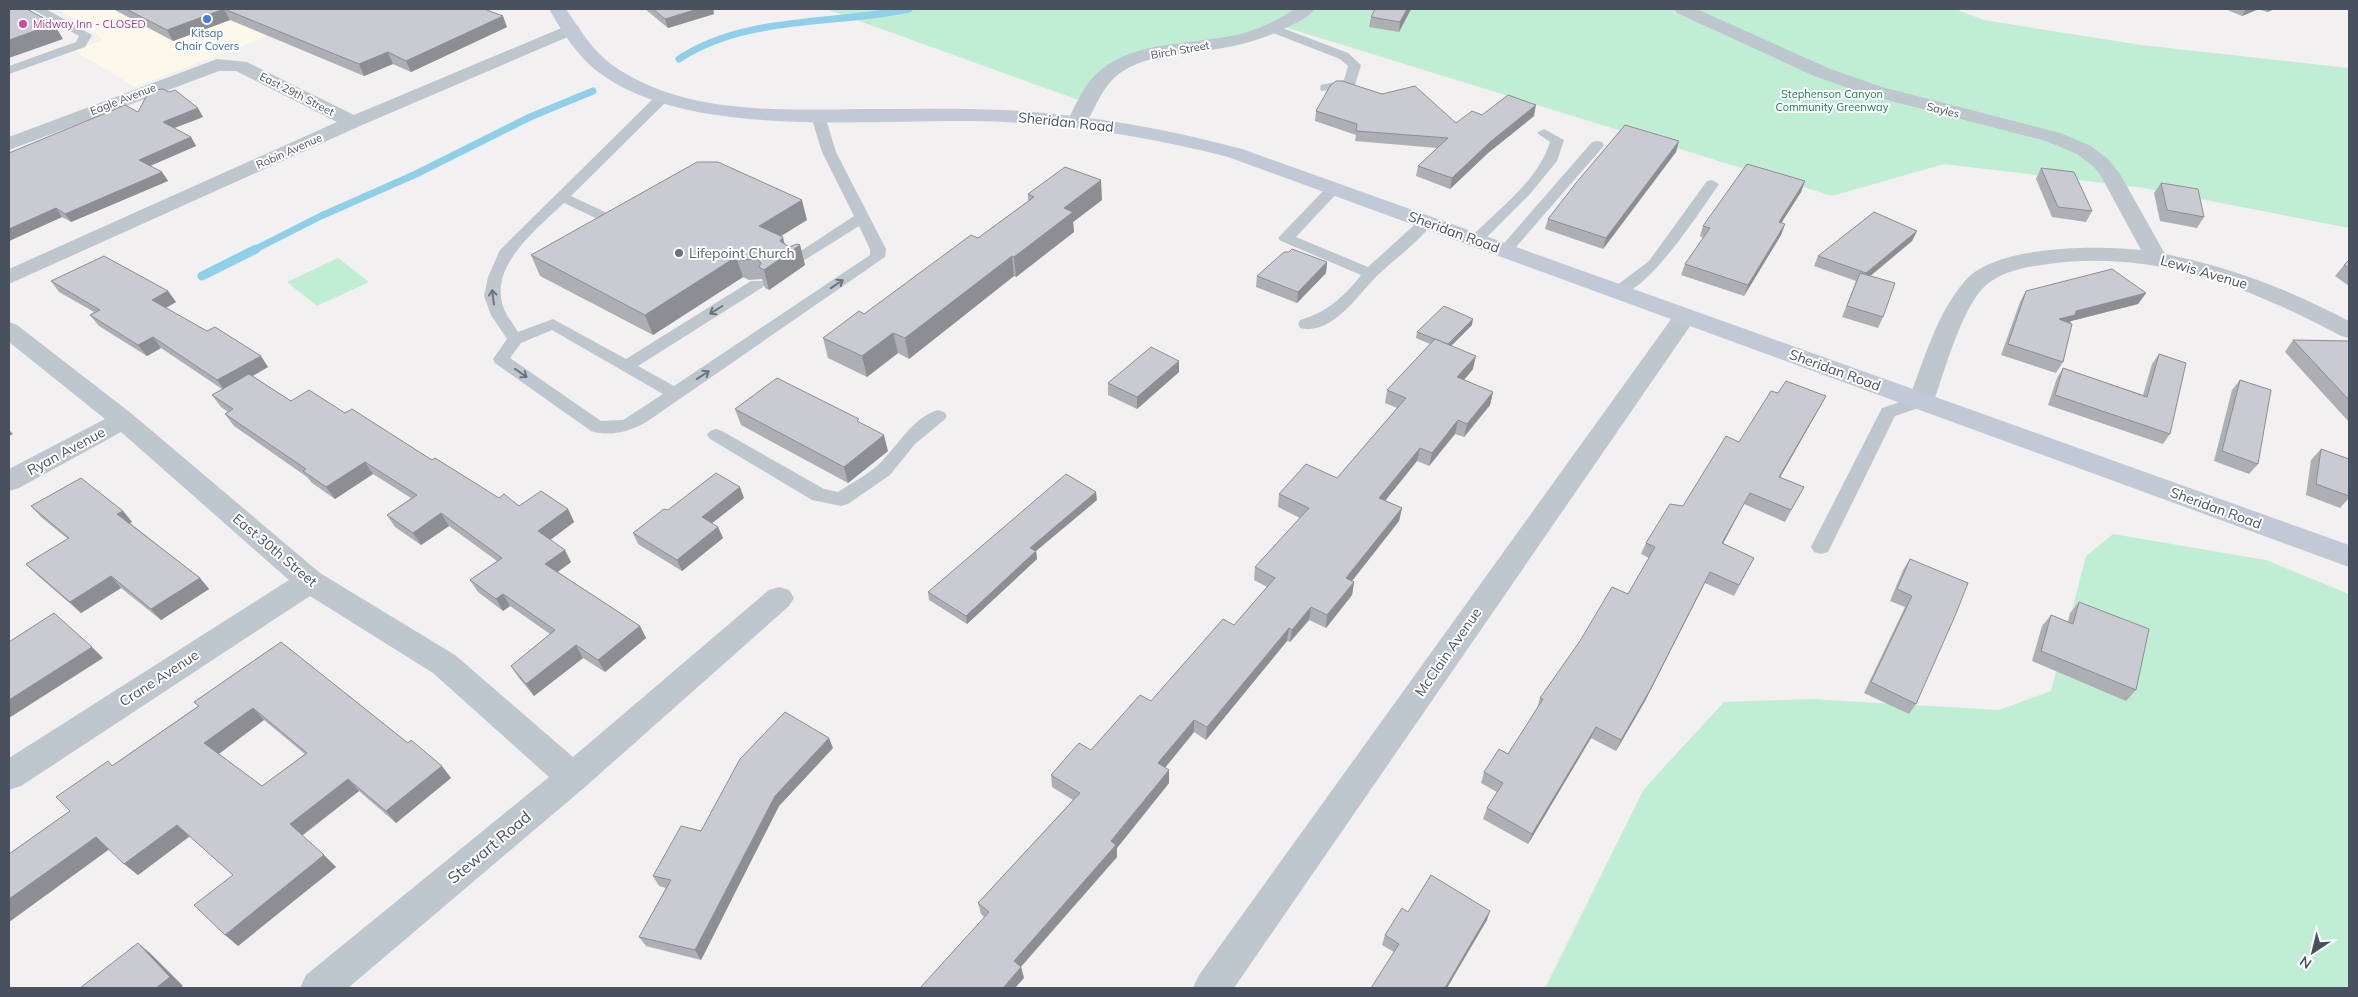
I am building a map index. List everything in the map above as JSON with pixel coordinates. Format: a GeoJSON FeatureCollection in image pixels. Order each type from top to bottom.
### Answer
{"type":"FeatureCollection","features":[{"type":"Feature","properties":{"kind":"main road","name":"Sheridan Road"},"geometry":{"type":"LineString","coordinates":[[557,9],[571,29],[604,68],[639,88],[701,106],[740,112],[818,116],[1002,116],[1077,122],[1162,135],[1242,156],[2349,556]]}},
{"type":"Feature","properties":{"kind":"street","name":"Birch Street"},"geometry":{"type":"LineString","coordinates":[[1077,122],[1101,80],[1112,70],[1136,58],[1233,40],[1272,28],[1306,9]]}},
{"type":"Feature","properties":{"kind":"street","name":"Sayles"},"geometry":{"type":"LineString","coordinates":[[1683,9],[1821,72],[1909,102],[2053,137],[2084,150],[2101,163],[2110,174],[2157,259]]}},
{"type":"Feature","properties":{"kind":"street","name":"Robin Avenue"},"geometry":{"type":"LineString","coordinates":[[9,276],[353,122],[571,29]]}},
{"type":"Feature","properties":{"kind":"street","name":"Eagle Avenue"},"geometry":{"type":"LineString","coordinates":[[9,144],[194,72],[217,65],[240,66]]}},
{"type":"Feature","properties":{"kind":"street","name":"East 29th Street"},"geometry":{"type":"LineString","coordinates":[[240,66],[353,122]]}},
{"type":"Feature","properties":{"kind":"street","name":"Lewis Avenue"},"geometry":{"type":"LineString","coordinates":[[1921,401],[1956,312],[1976,282],[2013,263],[2044,257],[2114,254],[2157,259],[2227,276],[2278,295],[2349,331]]}},
{"type":"Feature","properties":{"kind":"street","name":"McClain Avenue"},"geometry":{"type":"LineString","coordinates":[[1212,988],[1685,316]]}},
{"type":"Feature","properties":{"kind":"street","name":"East 30th Street"},"geometry":{"type":"LineString","coordinates":[[9,330],[123,420],[310,581],[444,664],[574,777]]}},
{"type":"Feature","properties":{"kind":"street","name":"Ryan Avenue"},"geometry":{"type":"LineString","coordinates":[[9,481],[123,420]]}},
{"type":"Feature","properties":{"kind":"street","name":"Crane Avenue"},"geometry":{"type":"LineString","coordinates":[[9,776],[310,581]]}},
{"type":"Feature","properties":{"kind":"street","name":"Stewart Road"},"geometry":{"type":"LineString","coordinates":[[319,988],[574,777],[779,598]]}},
{"type":"Feature","properties":{"kind":"lane"},"geometry":{"type":"LineString","coordinates":[[9,70],[80,44],[86,35],[38,9]]}},
{"type":"Feature","properties":{"kind":"lane"},"geometry":{"type":"LineString","coordinates":[[1272,28],[1344,56],[1354,66],[1350,82],[1326,88]]}},
{"type":"Feature","properties":{"kind":"lane"},"geometry":{"type":"LineString","coordinates":[[516,339],[495,309],[491,292],[496,274],[508,250],[664,96]]}},
{"type":"Feature","properties":{"kind":"lane"},"geometry":{"type":"LineString","coordinates":[[675,394],[553,324],[516,339],[501,359],[597,427],[608,430],[623,428],[675,394],[877,258],[878,249],[829,152],[818,116]]}},
{"type":"Feature","properties":{"kind":"lane"},"geometry":{"type":"LineString","coordinates":[[1476,240],[1525,191],[1552,158],[1558,140],[1544,132]]}},
{"type":"Feature","properties":{"kind":"lane"},"geometry":{"type":"LineString","coordinates":[[1505,251],[1597,145]]}},
{"type":"Feature","properties":{"kind":"lane"},"geometry":{"type":"LineString","coordinates":[[1618,292],[1654,264],[1712,184]]}},
{"type":"Feature","properties":{"kind":"lane"},"geometry":{"type":"LineString","coordinates":[[1334,188],[1286,238],[1370,273]]}},
{"type":"Feature","properties":{"kind":"lane"},"geometry":{"type":"LineString","coordinates":[[562,197],[615,222]]}},
{"type":"Feature","properties":{"kind":"lane"},"geometry":{"type":"LineString","coordinates":[[795,260],[862,218]]}},
{"type":"Feature","properties":{"kind":"lane"},"geometry":{"type":"LineString","coordinates":[[1306,324],[1316,321],[1338,308],[1361,286],[1370,273],[1426,222]]}},
{"type":"Feature","properties":{"kind":"lane"},"geometry":{"type":"LineString","coordinates":[[626,366],[757,284]]}},
{"type":"Feature","properties":{"kind":"lane"},"geometry":{"type":"LineString","coordinates":[[1821,547],[1888,412],[1921,401]]}},
{"type":"Feature","properties":{"kind":"lane"},"geometry":{"type":"LineString","coordinates":[[716,435],[819,495],[842,499],[884,470],[909,440],[938,416]]}},
{"type":"Feature","properties":{"kind":"shaded area"},"geometry":{"type":"Polygon","coordinates":[[[58,9],[338,9],[135,87],[75,51],[103,39],[58,9]]]}},
{"type":"Feature","properties":{"kind":"green space","name":"Stephenson Canyon Community Greenway"},"geometry":{"type":"Polygon","coordinates":[[[826,9],[1955,9],[1984,20],[2141,45],[2349,68],[2349,228],[2144,188],[1944,164],[1832,196],[1278,25],[1258,34],[1149,54],[1112,70],[1087,103],[826,9]]]}},
{"type":"Feature","properties":{"kind":"green space"},"geometry":{"type":"Polygon","coordinates":[[[338,258],[369,282],[317,306],[287,282],[338,258]]]}},
{"type":"Feature","properties":{"kind":"green space"},"geometry":{"type":"Polygon","coordinates":[[[2113,534],[2266,560],[2349,594],[2349,988],[1545,988],[1644,789],[1724,702],[1811,699],[1999,710],[2051,691],[2086,556],[2113,534]]]}},
{"type":"Feature","properties":{"kind":"building"},"geometry":{"type":"Polygon","coordinates":[[[9,9],[27,9],[54,24],[9,40],[9,9]]]}},
{"type":"Feature","properties":{"kind":"building"},"geometry":{"type":"Polygon","coordinates":[[[126,9],[224,9],[167,30],[126,9]]]}},
{"type":"Feature","properties":{"kind":"building"},"geometry":{"type":"Polygon","coordinates":[[[224,9],[484,9],[503,16],[406,61],[388,52],[359,64],[224,9]]]}},
{"type":"Feature","properties":{"kind":"building"},"geometry":{"type":"Polygon","coordinates":[[[653,9],[698,9],[665,19],[653,9]]]}},
{"type":"Feature","properties":{"kind":"building"},"geometry":{"type":"Polygon","coordinates":[[[1375,9],[1407,9],[1400,22],[1371,17],[1375,9]]]}},
{"type":"Feature","properties":{"kind":"building"},"geometry":{"type":"Polygon","coordinates":[[[1336,81],[1342,81],[1382,94],[1415,86],[1456,123],[1472,111],[1482,115],[1508,95],[1536,105],[1490,142],[1452,178],[1418,166],[1448,138],[1356,131],[1357,124],[1316,111],[1330,86],[1336,81]]]}},
{"type":"Feature","properties":{"kind":"building"},"geometry":{"type":"Polygon","coordinates":[[[163,89],[169,92],[175,90],[198,108],[163,122],[191,137],[139,160],[162,172],[65,214],[56,208],[9,229],[9,153],[125,105],[138,112],[148,93],[163,89]]]}},
{"type":"Feature","properties":{"kind":"building"},"geometry":{"type":"Polygon","coordinates":[[[1625,125],[1679,141],[1606,238],[1548,219],[1576,183],[1625,125]]]}},
{"type":"Feature","properties":{"kind":"building","name":"Lifepoint Church"},"geometry":{"type":"Polygon","coordinates":[[[697,162],[718,162],[802,200],[759,226],[783,237],[780,241],[789,247],[797,244],[800,245],[764,270],[759,267],[761,263],[757,259],[743,260],[736,257],[645,315],[531,255],[697,162]]]}},
{"type":"Feature","properties":{"kind":"building"},"geometry":{"type":"Polygon","coordinates":[[[1747,164],[1805,181],[1779,222],[1785,224],[1748,285],[1685,264],[1710,228],[1703,226],[1747,164]]]}},
{"type":"Feature","properties":{"kind":"building"},"geometry":{"type":"Polygon","coordinates":[[[1065,167],[1101,180],[1064,208],[1073,212],[905,338],[893,333],[862,356],[823,338],[859,311],[864,314],[971,235],[978,238],[1034,197],[1028,194],[1065,167]]]}},
{"type":"Feature","properties":{"kind":"building"},"geometry":{"type":"Polygon","coordinates":[[[2041,168],[2074,172],[2092,211],[2058,207],[2041,168]]]}},
{"type":"Feature","properties":{"kind":"building"},"geometry":{"type":"Polygon","coordinates":[[[2161,183],[2198,189],[2204,217],[2167,210],[2161,183]]]}},
{"type":"Feature","properties":{"kind":"building"},"geometry":{"type":"Polygon","coordinates":[[[1874,212],[1917,231],[1866,273],[1818,256],[1874,212]]]}},
{"type":"Feature","properties":{"kind":"building"},"geometry":{"type":"Polygon","coordinates":[[[1292,249],[1327,262],[1298,292],[1257,276],[1284,252],[1289,252],[1292,249]]]}},
{"type":"Feature","properties":{"kind":"building"},"geometry":{"type":"Polygon","coordinates":[[[104,256],[168,291],[152,300],[207,331],[215,327],[261,356],[217,380],[153,337],[138,345],[90,315],[100,310],[51,281],[104,256]]]}},
{"type":"Feature","properties":{"kind":"building"},"geometry":{"type":"Polygon","coordinates":[[[2349,260],[2349,268],[2344,265],[2349,260]]]}},
{"type":"Feature","properties":{"kind":"building"},"geometry":{"type":"Polygon","coordinates":[[[2112,269],[2146,293],[2076,311],[2075,315],[2059,319],[2072,324],[2063,362],[2008,344],[2026,291],[2112,269]]]}},
{"type":"Feature","properties":{"kind":"building"},"geometry":{"type":"Polygon","coordinates":[[[1860,273],[1895,283],[1883,317],[1847,306],[1860,273]]]}},
{"type":"Feature","properties":{"kind":"building"},"geometry":{"type":"Polygon","coordinates":[[[1444,306],[1473,319],[1448,344],[1417,332],[1444,306]]]}},
{"type":"Feature","properties":{"kind":"building"},"geometry":{"type":"Polygon","coordinates":[[[1435,339],[1476,356],[1457,377],[1493,392],[1467,424],[1458,420],[1432,453],[1420,448],[1379,498],[1402,508],[1346,578],[1354,582],[1327,615],[1311,607],[1292,630],[1289,628],[1207,727],[1194,720],[1158,763],[1169,770],[1111,841],[1116,845],[1014,961],[1021,967],[1003,988],[920,988],[989,912],[978,903],[1080,793],[1051,775],[1079,743],[1091,750],[1140,695],[1151,701],[1223,619],[1234,625],[1275,578],[1255,567],[1309,508],[1279,494],[1306,464],[1337,478],[1406,398],[1387,390],[1435,339]]]}},
{"type":"Feature","properties":{"kind":"building"},"geometry":{"type":"Polygon","coordinates":[[[2293,340],[2349,341],[2349,400],[2293,340]]]}},
{"type":"Feature","properties":{"kind":"building"},"geometry":{"type":"Polygon","coordinates":[[[1151,347],[1179,361],[1137,397],[1108,383],[1151,347]]]}},
{"type":"Feature","properties":{"kind":"building"},"geometry":{"type":"Polygon","coordinates":[[[2159,354],[2186,363],[2170,434],[2055,395],[2063,368],[2147,397],[2159,354]]]}},
{"type":"Feature","properties":{"kind":"building"},"geometry":{"type":"Polygon","coordinates":[[[249,374],[291,401],[309,390],[345,413],[352,409],[432,460],[435,458],[499,498],[504,494],[519,506],[541,491],[568,509],[538,531],[565,550],[545,564],[640,626],[598,660],[576,645],[526,684],[511,666],[555,630],[503,594],[496,599],[470,580],[502,558],[441,513],[413,533],[387,515],[417,495],[365,462],[326,487],[303,471],[306,469],[225,414],[233,409],[212,395],[249,374]]]}},
{"type":"Feature","properties":{"kind":"building"},"geometry":{"type":"Polygon","coordinates":[[[777,378],[859,419],[857,421],[884,435],[844,467],[735,409],[777,378]]]}},
{"type":"Feature","properties":{"kind":"building"},"geometry":{"type":"Polygon","coordinates":[[[2240,380],[2271,390],[2258,464],[2222,451],[2240,380]]]}},
{"type":"Feature","properties":{"kind":"building"},"geometry":{"type":"Polygon","coordinates":[[[1786,381],[1826,396],[1779,477],[1804,487],[1791,510],[1750,493],[1722,543],[1754,558],[1739,585],[1710,572],[1650,690],[1621,740],[1596,727],[1532,834],[1487,808],[1503,783],[1484,772],[1499,749],[1508,754],[1543,699],[1540,698],[1580,641],[1612,587],[1628,594],[1655,547],[1646,543],[1670,504],[1683,506],[1726,436],[1739,442],[1771,391],[1778,393],[1786,381]]]}},
{"type":"Feature","properties":{"kind":"building"},"geometry":{"type":"Polygon","coordinates":[[[2321,449],[2349,459],[2349,496],[2316,484],[2321,449]]]}},
{"type":"Feature","properties":{"kind":"building"},"geometry":{"type":"Polygon","coordinates":[[[716,473],[740,487],[702,517],[718,527],[677,560],[633,533],[664,509],[668,510],[716,473]]]}},
{"type":"Feature","properties":{"kind":"building"},"geometry":{"type":"Polygon","coordinates":[[[1066,474],[1096,492],[1030,548],[1036,551],[966,616],[928,592],[1066,474]]]}},
{"type":"Feature","properties":{"kind":"building"},"geometry":{"type":"Polygon","coordinates":[[[81,478],[123,511],[117,514],[200,578],[151,609],[111,576],[70,602],[26,564],[69,538],[31,506],[81,478]]]}},
{"type":"Feature","properties":{"kind":"building"},"geometry":{"type":"Polygon","coordinates":[[[1910,559],[1968,583],[1916,704],[1871,682],[1912,596],[1897,589],[1910,559]]]}},
{"type":"Feature","properties":{"kind":"building"},"geometry":{"type":"Polygon","coordinates":[[[2079,602],[2149,629],[2136,690],[2041,651],[2051,615],[2073,624],[2079,602]]]}},
{"type":"Feature","properties":{"kind":"building"},"geometry":{"type":"Polygon","coordinates":[[[54,613],[92,647],[9,700],[9,642],[54,613]]]}},
{"type":"Feature","properties":{"kind":"building"},"geometry":{"type":"Polygon","coordinates":[[[281,642],[408,743],[411,740],[442,766],[386,811],[348,779],[290,824],[324,855],[225,935],[194,905],[233,875],[177,825],[124,864],[96,837],[9,899],[9,854],[70,811],[56,797],[108,761],[112,766],[199,706],[194,702],[281,642]],[[253,708],[204,743],[262,786],[307,753],[253,708]]]}},
{"type":"Feature","properties":{"kind":"building"},"geometry":{"type":"Polygon","coordinates":[[[785,712],[829,738],[775,796],[695,950],[639,937],[671,880],[653,876],[681,826],[701,831],[740,759],[785,712]]]}},
{"type":"Feature","properties":{"kind":"building"},"geometry":{"type":"Polygon","coordinates":[[[1431,875],[1490,911],[1445,988],[1371,988],[1399,944],[1385,935],[1402,908],[1408,912],[1431,875]]]}},
{"type":"Feature","properties":{"kind":"building"},"geometry":{"type":"Polygon","coordinates":[[[138,943],[170,977],[156,988],[80,988],[138,943]]]}},
{"type":"Feature","properties":{"kind":"waterway"},"geometry":{"type":"LineString","coordinates":[[679,59],[705,45],[761,28],[909,9]]}},
{"type":"Feature","properties":{"kind":"waterway"},"geometry":{"type":"LineString","coordinates":[[254,250],[321,216],[416,174],[530,117],[593,91]]}},
{"type":"Feature","properties":{"kind":"waterway"},"geometry":{"type":"LineString","coordinates":[[202,276],[254,250]]}},
{"type":"Feature","properties":{"kind":"place","name":"Kitsap Chair Covers"},"geometry":{"type":"Point","coordinates":[207,19]}},
{"type":"Feature","properties":{"kind":"place","name":"Midway Inn - CLOSED"},"geometry":{"type":"Point","coordinates":[23,24]}},
{"type":"Feature","properties":{"kind":"place","name":"Lifepoint Church"},"geometry":{"type":"Point","coordinates":[679,253]}}]}
